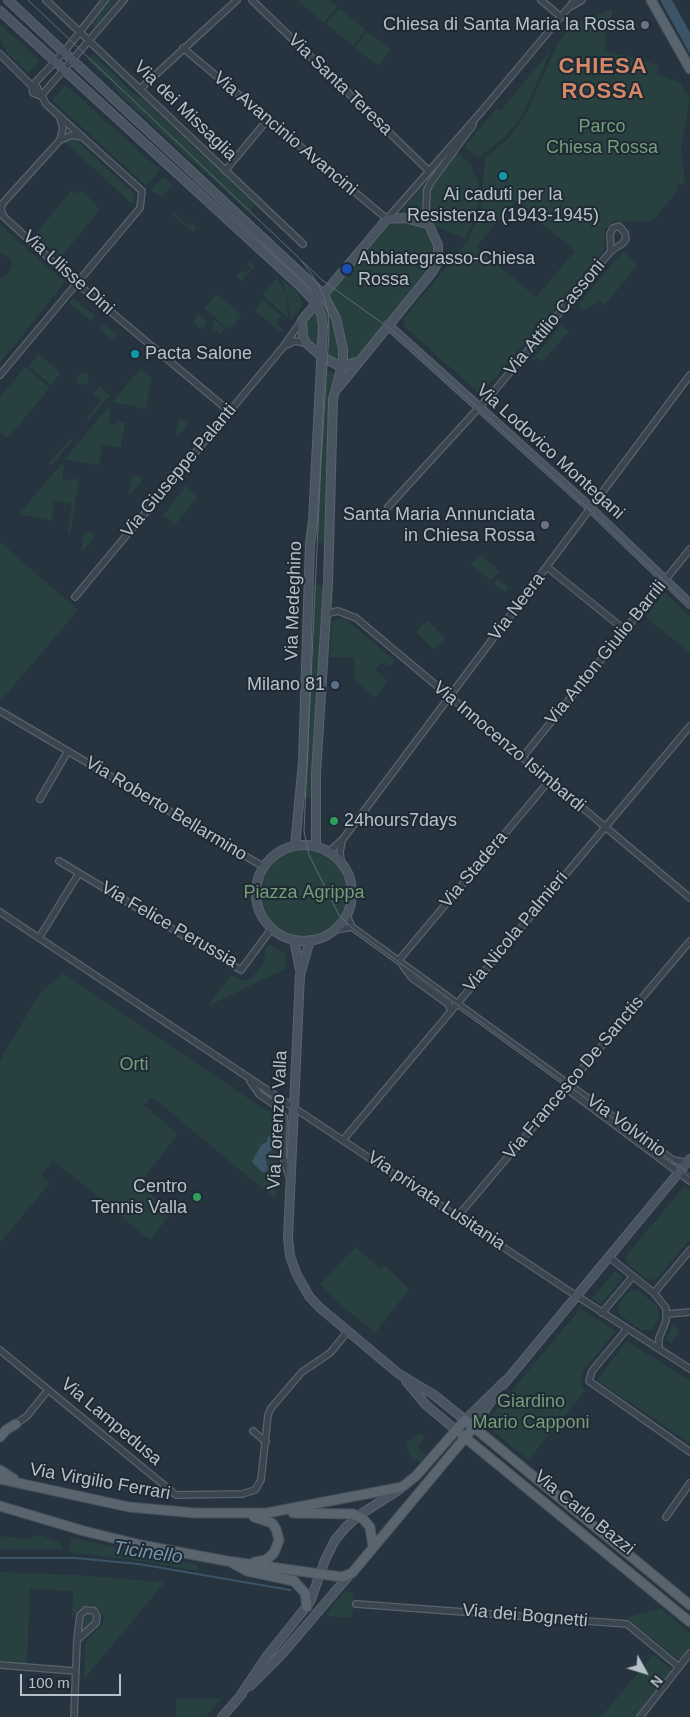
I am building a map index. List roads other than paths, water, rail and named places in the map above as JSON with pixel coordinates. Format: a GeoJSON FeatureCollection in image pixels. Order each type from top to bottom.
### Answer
{"type":"FeatureCollection","features":[{"type":"Feature","properties":{"kind":"main road"},"geometry":{"type":"LineString","coordinates":[[8,0],[323,294]]}},
{"type":"Feature","properties":{"kind":"main road"},"geometry":{"type":"LineString","coordinates":[[651,0],[690,69]]}},
{"type":"Feature","properties":{"kind":"main road"},"geometry":{"type":"LineString","coordinates":[[0,11],[293,279],[316,303]]}},
{"type":"Feature","properties":{"kind":"main road"},"geometry":{"type":"LineString","coordinates":[[335,390],[436,266],[438,245],[429,225],[406,218],[387,219],[302,320],[302,332],[306,343],[321,356],[341,367],[356,362]]}},
{"type":"Feature","properties":{"kind":"main road","name":"Via Medeghino"},"geometry":{"type":"LineString","coordinates":[[316,846],[316,773],[335,390],[344,349],[336,318],[323,294]]}},
{"type":"Feature","properties":{"kind":"main road","name":"Via Medeghino"},"geometry":{"type":"LineString","coordinates":[[295,846],[303,753],[310,542],[313,520],[323,326],[316,303]]}},
{"type":"Feature","properties":{"kind":"main road","name":"Via Lodovico Montegani"},"geometry":{"type":"LineString","coordinates":[[388,325],[590,508],[690,604]]}},
{"type":"Feature","properties":{"kind":"main road"},"geometry":{"type":"LineString","coordinates":[[295,846],[316,846],[329,852],[347,870],[352,890],[349,910],[334,930],[323,937],[310,940],[294,940],[272,928],[261,914],[257,897],[258,879],[264,867],[280,852],[295,846]]}},
{"type":"Feature","properties":{"kind":"main road","name":"Via Lorenzo Valla"},"geometry":{"type":"LineString","coordinates":[[294,940],[300,975],[288,1242],[293,1266],[312,1300],[348,1331]]}},
{"type":"Feature","properties":{"kind":"main road","name":"Via Lorenzo Valla"},"geometry":{"type":"LineString","coordinates":[[300,975],[310,940]]}},
{"type":"Feature","properties":{"kind":"main road"},"geometry":{"type":"LineString","coordinates":[[222,1717],[282,1654],[352,1573],[473,1428],[505,1381],[689,1162]]}},
{"type":"Feature","properties":{"kind":"main road"},"geometry":{"type":"LineString","coordinates":[[348,1331],[400,1374],[434,1395],[465,1420]]}},
{"type":"Feature","properties":{"kind":"main road"},"geometry":{"type":"LineString","coordinates":[[400,1374],[426,1405],[456,1430]]}},
{"type":"Feature","properties":{"kind":"main road"},"geometry":{"type":"LineString","coordinates":[[240,1696],[263,1661],[307,1607],[335,1540],[346,1526],[358,1516],[402,1488],[416,1476],[465,1420],[505,1381]]}},
{"type":"Feature","properties":{"kind":"main road","name":"Via Carlo Bazzi"},"geometry":{"type":"LineString","coordinates":[[465,1420],[690,1605]]}},
{"type":"Feature","properties":{"kind":"main road"},"geometry":{"type":"LineString","coordinates":[[0,1426],[16,1424]]}},
{"type":"Feature","properties":{"kind":"main road"},"geometry":{"type":"LineString","coordinates":[[0,1437],[6,1430],[16,1424]]}},
{"type":"Feature","properties":{"kind":"main road","name":"Via Carlo Bazzi"},"geometry":{"type":"LineString","coordinates":[[456,1430],[690,1622]]}},
{"type":"Feature","properties":{"kind":"main road"},"geometry":{"type":"LineString","coordinates":[[0,1470],[9,1477],[30,1486]]}},
{"type":"Feature","properties":{"kind":"main road","name":"Via Virgilio Ferrari"},"geometry":{"type":"LineString","coordinates":[[0,1479],[129,1507],[176,1512],[233,1514],[267,1513],[402,1488]]}},
{"type":"Feature","properties":{"kind":"main road"},"geometry":{"type":"LineString","coordinates":[[0,1506],[84,1532],[227,1561],[339,1577],[352,1573]]}},
{"type":"Feature","properties":{"kind":"main road"},"geometry":{"type":"LineString","coordinates":[[267,1513],[346,1512],[358,1516],[370,1527],[373,1547]]}},
{"type":"Feature","properties":{"kind":"main road"},"geometry":{"type":"LineString","coordinates":[[233,1514],[266,1520],[276,1529],[279,1535],[278,1548],[270,1557],[258,1562],[242,1563]]}},
{"type":"Feature","properties":{"kind":"main road"},"geometry":{"type":"LineString","coordinates":[[227,1561],[247,1571],[294,1580],[306,1593],[307,1607]]}},
{"type":"Feature","properties":{"kind":"street","name":"Via dei Missaglia"},"geometry":{"type":"LineString","coordinates":[[46,0],[303,244]]}},
{"type":"Feature","properties":{"kind":"street"},"geometry":{"type":"LineString","coordinates":[[32,86],[64,52],[105,0]]}},
{"type":"Feature","properties":{"kind":"street"},"geometry":{"type":"LineString","coordinates":[[40,96],[124,0]]}},
{"type":"Feature","properties":{"kind":"street"},"geometry":{"type":"LineString","coordinates":[[140,89],[237,0]]}},
{"type":"Feature","properties":{"kind":"street","name":"Via Santa Teresa"},"geometry":{"type":"LineString","coordinates":[[252,0],[429,171]]}},
{"type":"Feature","properties":{"kind":"street"},"geometry":{"type":"LineString","coordinates":[[541,0],[562,17]]}},
{"type":"Feature","properties":{"kind":"street"},"geometry":{"type":"LineString","coordinates":[[387,219],[482,111],[575,0]]}},
{"type":"Feature","properties":{"kind":"street"},"geometry":{"type":"LineString","coordinates":[[568,9],[582,0]]}},
{"type":"Feature","properties":{"kind":"street","name":"Via Avancinio Avancini"},"geometry":{"type":"LineString","coordinates":[[183,48],[387,219]]}},
{"type":"Feature","properties":{"kind":"street"},"geometry":{"type":"LineString","coordinates":[[0,54],[32,86],[37,87],[40,96],[58,115],[142,191],[140,208],[0,375]]}},
{"type":"Feature","properties":{"kind":"street"},"geometry":{"type":"LineString","coordinates":[[429,225],[426,211],[427,190],[434,176],[461,143],[482,111]]}},
{"type":"Feature","properties":{"kind":"street"},"geometry":{"type":"LineString","coordinates":[[58,115],[64,128],[60,140]]}},
{"type":"Feature","properties":{"kind":"street"},"geometry":{"type":"LineString","coordinates":[[225,170],[268,119]]}},
{"type":"Feature","properties":{"kind":"street"},"geometry":{"type":"LineString","coordinates":[[60,140],[72,134],[86,140]]}},
{"type":"Feature","properties":{"kind":"street","name":"Via Ulisse Dini"},"geometry":{"type":"LineString","coordinates":[[60,140],[5,200],[2,211],[6,218],[77,284],[229,411]]}},
{"type":"Feature","properties":{"kind":"street","name":"Via Attilio Cassoni"},"geometry":{"type":"LineString","coordinates":[[388,507],[478,407],[611,251]]}},
{"type":"Feature","properties":{"kind":"street","name":"Via Giuseppe Palanti"},"geometry":{"type":"LineString","coordinates":[[74,597],[284,346],[302,320]]}},
{"type":"Feature","properties":{"kind":"street"},"geometry":{"type":"LineString","coordinates":[[284,346],[295,341],[306,343]]}},
{"type":"Feature","properties":{"kind":"street","name":"Via Neera"},"geometry":{"type":"LineString","coordinates":[[329,852],[343,839],[450,698],[690,375]]}},
{"type":"Feature","properties":{"kind":"street","name":"Via Anton Giulio Barrili"},"geometry":{"type":"LineString","coordinates":[[522,758],[690,549]]}},
{"type":"Feature","properties":{"kind":"street"},"geometry":{"type":"LineString","coordinates":[[547,567],[624,630]]}},
{"type":"Feature","properties":{"kind":"street","name":"Via Innocenzo Isimbardi"},"geometry":{"type":"LineString","coordinates":[[325,619],[334,611],[348,613],[356,618],[690,898]]}},
{"type":"Feature","properties":{"kind":"street","name":"Via Roberto Bellarmino"},"geometry":{"type":"LineString","coordinates":[[0,711],[264,867]]}},
{"type":"Feature","properties":{"kind":"street","name":"Via Nicola Palmieri"},"geometry":{"type":"LineString","coordinates":[[343,1140],[449,1007],[457,1003],[690,726]]}},
{"type":"Feature","properties":{"kind":"street","name":"Via Roberto Bellarmino"},"geometry":{"type":"LineString","coordinates":[[40,799],[68,751]]}},
{"type":"Feature","properties":{"kind":"street","name":"Via Stadera"},"geometry":{"type":"LineString","coordinates":[[398,960],[549,781]]}},
{"type":"Feature","properties":{"kind":"street"},"geometry":{"type":"LineString","coordinates":[[341,862],[340,852],[343,839]]}},
{"type":"Feature","properties":{"kind":"street","name":"Via Felice Perussia"},"geometry":{"type":"LineString","coordinates":[[59,861],[241,970],[272,928]]}},
{"type":"Feature","properties":{"kind":"street"},"geometry":{"type":"LineString","coordinates":[[39,938],[80,873]]}},
{"type":"Feature","properties":{"kind":"street"},"geometry":{"type":"LineString","coordinates":[[334,930],[352,927],[348,918],[349,910]]}},
{"type":"Feature","properties":{"kind":"street"},"geometry":{"type":"LineString","coordinates":[[0,912],[247,1078],[259,1094],[279,1108],[284,1117],[284,1157],[290,1182]]}},
{"type":"Feature","properties":{"kind":"street","name":"Via Volvinio"},"geometry":{"type":"LineString","coordinates":[[352,927],[673,1160],[689,1162]]}},
{"type":"Feature","properties":{"kind":"street","name":"Via Francesco De Sanctis"},"geometry":{"type":"LineString","coordinates":[[458,1216],[690,941]]}},
{"type":"Feature","properties":{"kind":"street","name":"Via Volvinio"},"geometry":{"type":"LineString","coordinates":[[398,960],[416,981],[449,1007]]}},
{"type":"Feature","properties":{"kind":"street","name":"Via privata Lusitania"},"geometry":{"type":"LineString","coordinates":[[247,1078],[458,1216],[576,1296],[690,1369]]}},
{"type":"Feature","properties":{"kind":"street","name":"Via Volvinio"},"geometry":{"type":"LineString","coordinates":[[568,1084],[571,1092],[690,1181]]}},
{"type":"Feature","properties":{"kind":"street"},"geometry":{"type":"LineString","coordinates":[[654,1293],[690,1250]]}},
{"type":"Feature","properties":{"kind":"street"},"geometry":{"type":"LineString","coordinates":[[609,1256],[662,1300],[667,1314],[659,1338],[659,1348]]}},
{"type":"Feature","properties":{"kind":"street"},"geometry":{"type":"LineString","coordinates":[[602,1313],[633,1276]]}},
{"type":"Feature","properties":{"kind":"street"},"geometry":{"type":"LineString","coordinates":[[667,1314],[690,1312]]}},
{"type":"Feature","properties":{"kind":"street"},"geometry":{"type":"LineString","coordinates":[[627,1329],[592,1371],[589,1381],[690,1452]]}},
{"type":"Feature","properties":{"kind":"street","name":"Via Lampedusa"},"geometry":{"type":"LineString","coordinates":[[0,1350],[176,1496],[247,1493],[255,1490],[261,1480],[269,1414],[273,1406],[302,1372],[332,1351],[348,1331]]}},
{"type":"Feature","properties":{"kind":"street"},"geometry":{"type":"LineString","coordinates":[[16,1424],[27,1416],[48,1390]]}},
{"type":"Feature","properties":{"kind":"street"},"geometry":{"type":"LineString","coordinates":[[253,1431],[266,1442]]}},
{"type":"Feature","properties":{"kind":"street"},"geometry":{"type":"LineString","coordinates":[[666,1517],[690,1483]]}},
{"type":"Feature","properties":{"kind":"street","name":"Via dei Bognetti"},"geometry":{"type":"LineString","coordinates":[[356,1604],[627,1624],[679,1667]]}},
{"type":"Feature","properties":{"kind":"street"},"geometry":{"type":"LineString","coordinates":[[74,1717],[75,1671],[77,1640],[80,1615],[82,1611],[90,1610],[97,1616],[96,1623],[77,1640]]}},
{"type":"Feature","properties":{"kind":"street"},"geometry":{"type":"LineString","coordinates":[[640,1717],[690,1654]]}},
{"type":"Feature","properties":{"kind":"street"},"geometry":{"type":"LineString","coordinates":[[0,1665],[75,1671]]}},
{"type":"Feature","properties":{"kind":"water"},"geometry":{"type":"Polygon","coordinates":[[[660,0],[672,0],[690,33],[690,54],[660,0]]]}},
{"type":"Feature","properties":{"kind":"water"},"geometry":{"type":"Polygon","coordinates":[[[268,1136],[270,1136],[273,1149],[265,1155],[268,1170],[263,1173],[252,1162],[261,1145],[267,1142],[268,1136]]]}},
{"type":"Feature","properties":{"kind":"waterway","name":"Ticinello"},"geometry":{"type":"LineString","coordinates":[[0,1558],[75,1558],[139,1564],[290,1590]]}},
{"type":"Feature","properties":{"kind":"tram line"},"geometry":{"type":"LineString","coordinates":[[28,0],[322,280],[392,330],[589,509],[690,606]]}},
{"type":"Feature","properties":{"kind":"tram line"},"geometry":{"type":"LineString","coordinates":[[301,260],[323,294],[328,312],[329,333],[321,462],[304,831],[309,855],[339,915],[352,928],[690,1174]]}},
{"type":"Feature","properties":{"kind":"place","name":"Chiesa di Santa Maria la Rossa"},"geometry":{"type":"Point","coordinates":[645,25]}},
{"type":"Feature","properties":{"kind":"place","name":"Ai caduti per la Resistenza (1943-1945)"},"geometry":{"type":"Point","coordinates":[503,176]}},
{"type":"Feature","properties":{"kind":"place","name":"Abbiategrasso-Chiesa Rossa"},"geometry":{"type":"Point","coordinates":[347,269]}},
{"type":"Feature","properties":{"kind":"place","name":"Pacta Salone"},"geometry":{"type":"Point","coordinates":[135,354]}},
{"type":"Feature","properties":{"kind":"place","name":"Santa Maria Annunciata in Chiesa Rossa"},"geometry":{"type":"Point","coordinates":[545,525]}},
{"type":"Feature","properties":{"kind":"place","name":"Milano 81"},"geometry":{"type":"Point","coordinates":[335,685]}},
{"type":"Feature","properties":{"kind":"place","name":"24hours7days"},"geometry":{"type":"Point","coordinates":[334,821]}},
{"type":"Feature","properties":{"kind":"place","name":"Centro Tennis Valla"},"geometry":{"type":"Point","coordinates":[197,1197]}},
{"type":"Feature","properties":{"kind":"district","name":"CHIESA ROSSA"},"geometry":{"type":"Point","coordinates":[603,80]}},
{"type":"Feature","properties":{"kind":"park label","name":"Parco Chiesa Rossa"},"geometry":{"type":"Point","coordinates":[602,137]}},
{"type":"Feature","properties":{"kind":"park label","name":"Piazza Agrippa"},"geometry":{"type":"Point","coordinates":[304,893]}},
{"type":"Feature","properties":{"kind":"park label","name":"Orti"},"geometry":{"type":"Point","coordinates":[134,1065]}},
{"type":"Feature","properties":{"kind":"park label","name":"Giardino Mario Capponi"},"geometry":{"type":"Point","coordinates":[531,1412]}}]}
